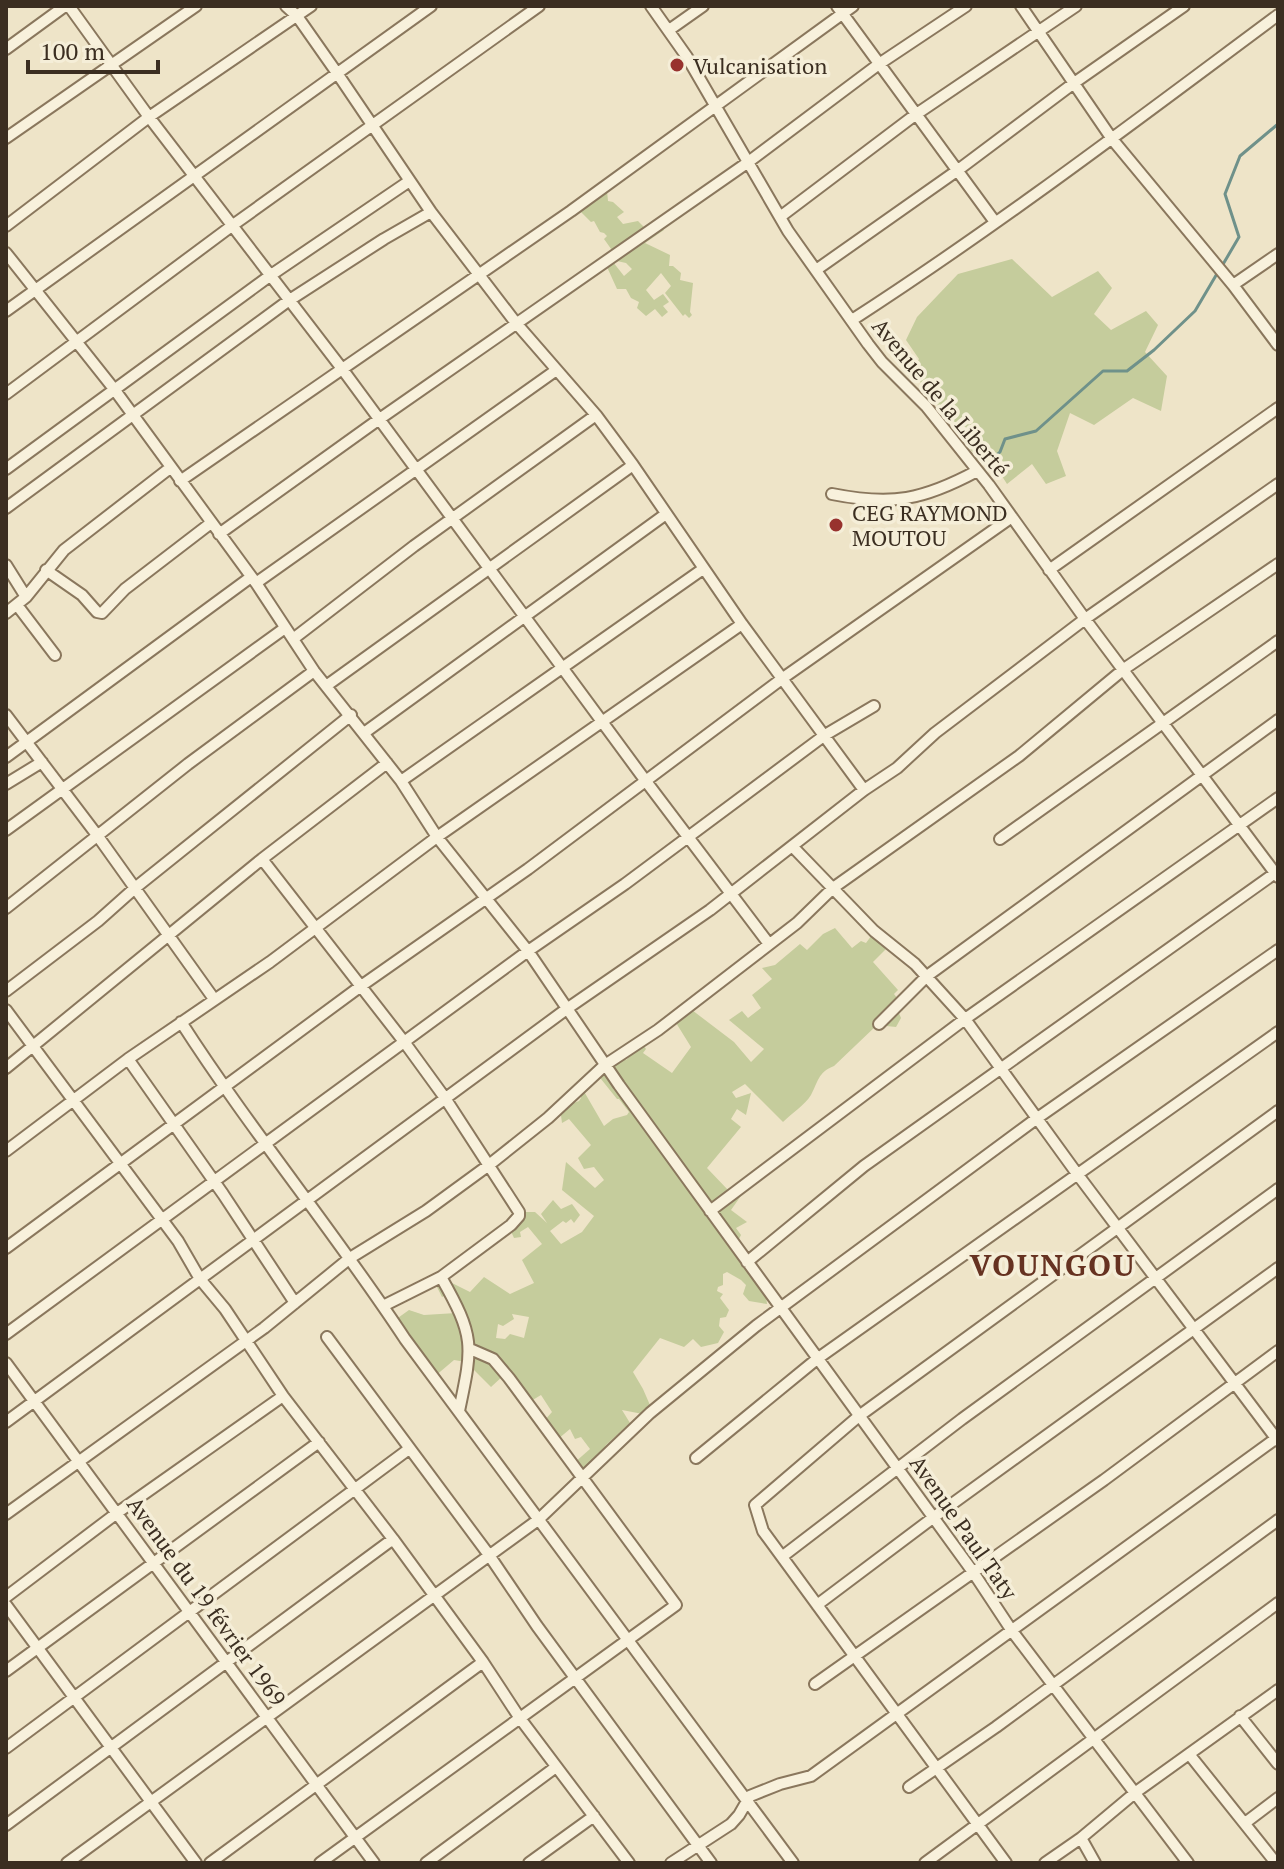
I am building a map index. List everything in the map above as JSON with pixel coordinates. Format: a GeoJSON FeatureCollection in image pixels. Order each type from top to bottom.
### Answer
{"type":"FeatureCollection","features":[{"type":"Feature","properties":{"kind":"street"},"geometry":{"type":"LineString","coordinates":[[6,49],[67,6],[343,370],[769,944]]}},
{"type":"Feature","properties":{"kind":"street"},"geometry":{"type":"LineString","coordinates":[[6,138],[196,6]]}},
{"type":"Feature","properties":{"kind":"street"},"geometry":{"type":"LineString","coordinates":[[286,6],[297,16],[337,73],[408,182],[516,323],[596,415],[633,465],[742,624],[864,790]]}},
{"type":"Feature","properties":{"kind":"street"},"geometry":{"type":"LineString","coordinates":[[6,226],[149,117],[311,6]]}},
{"type":"Feature","properties":{"kind":"street"},"geometry":{"type":"LineString","coordinates":[[6,311],[431,6]]}},
{"type":"Feature","properties":{"kind":"street"},"geometry":{"type":"LineString","coordinates":[[6,394],[233,225],[539,6]]}},
{"type":"Feature","properties":{"kind":"street","name":"Avenue de la Liberté"},"geometry":{"type":"LineString","coordinates":[[651,6],[669,30],[780,217],[882,362],[926,406],[977,471],[1277,874]]}},
{"type":"Feature","properties":{"kind":"street"},"geometry":{"type":"LineString","coordinates":[[669,30],[703,6]]}},
{"type":"Feature","properties":{"kind":"street"},"geometry":{"type":"LineString","coordinates":[[180,481],[715,108],[840,10],[853,6]]}},
{"type":"Feature","properties":{"kind":"street"},"geometry":{"type":"LineString","coordinates":[[219,534],[747,163],[879,64],[966,6]]}},
{"type":"Feature","properties":{"kind":"street"},"geometry":{"type":"LineString","coordinates":[[1021,6],[1112,139],[1274,330],[1278,345]]}},
{"type":"Feature","properties":{"kind":"street"},"geometry":{"type":"LineString","coordinates":[[780,217],[915,115],[1076,6]]}},
{"type":"Feature","properties":{"kind":"street"},"geometry":{"type":"LineString","coordinates":[[816,270],[1184,6]]}},
{"type":"Feature","properties":{"kind":"street"},"geometry":{"type":"LineString","coordinates":[[840,10],[995,222]]}},
{"type":"Feature","properties":{"kind":"street"},"geometry":{"type":"LineString","coordinates":[[852,320],[927,271],[1112,139],[1278,15]]}},
{"type":"Feature","properties":{"kind":"street"},"geometry":{"type":"LineString","coordinates":[[6,469],[271,275],[408,182]]}},
{"type":"Feature","properties":{"kind":"street"},"geometry":{"type":"LineString","coordinates":[[6,508],[288,301],[431,212]]}},
{"type":"Feature","properties":{"kind":"street","name":"Avenue Paul Taty"},"geometry":{"type":"LineString","coordinates":[[6,253],[114,389],[253,580],[314,671],[401,781],[437,837],[528,951],[605,1065],[934,1517],[1012,1631],[1188,1863]]}},
{"type":"Feature","properties":{"kind":"street"},"geometry":{"type":"LineString","coordinates":[[1233,285],[1278,254]]}},
{"type":"Feature","properties":{"kind":"street"},"geometry":{"type":"LineString","coordinates":[[6,757],[137,658],[416,470],[555,371]]}},
{"type":"Feature","properties":{"kind":"street"},"geometry":{"type":"LineString","coordinates":[[1049,570],[1278,408]]}},
{"type":"Feature","properties":{"kind":"street"},"geometry":{"type":"LineString","coordinates":[[293,639],[393,561],[596,415]]}},
{"type":"Feature","properties":{"kind":"street"},"geometry":{"type":"LineString","coordinates":[[326,686],[633,465]]}},
{"type":"Feature","properties":{"kind":"street"},"geometry":{"type":"LineString","coordinates":[[6,613],[22,601],[64,550],[170,468]]}},
{"type":"Feature","properties":{"kind":"street"},"geometry":{"type":"LineString","coordinates":[[832,494],[867,501],[905,499],[937,491],[977,471]]}},
{"type":"Feature","properties":{"kind":"street"},"geometry":{"type":"LineString","coordinates":[[6,1422],[568,1008],[730,895],[1085,619],[1278,484]]}},
{"type":"Feature","properties":{"kind":"street"},"geometry":{"type":"LineString","coordinates":[[364,733],[666,514]]}},
{"type":"Feature","properties":{"kind":"street"},"geometry":{"type":"LineString","coordinates":[[6,1248],[361,986],[528,869],[783,678],[1012,517]]}},
{"type":"Feature","properties":{"kind":"street"},"geometry":{"type":"LineString","coordinates":[[46,570],[102,613],[125,589],[211,523]]}},
{"type":"Feature","properties":{"kind":"street"},"geometry":{"type":"LineString","coordinates":[[6,1514],[244,1341],[350,1258],[426,1211],[489,1165],[548,1118],[605,1065],[658,1030],[797,923],[833,888],[1019,756],[1124,669],[1278,564]]}},
{"type":"Feature","properties":{"kind":"street"},"geometry":{"type":"LineString","coordinates":[[6,565],[22,601],[55,655]]}},
{"type":"Feature","properties":{"kind":"street"},"geometry":{"type":"LineString","coordinates":[[401,781],[703,569]]}},
{"type":"Feature","properties":{"kind":"street"},"geometry":{"type":"LineString","coordinates":[[6,1151],[128,1059],[317,928],[437,837],[742,624]]}},
{"type":"Feature","properties":{"kind":"street"},"geometry":{"type":"LineString","coordinates":[[6,830],[285,628]]}},
{"type":"Feature","properties":{"kind":"street"},"geometry":{"type":"LineString","coordinates":[[1000,839],[1278,641]]}},
{"type":"Feature","properties":{"kind":"street"},"geometry":{"type":"LineString","coordinates":[[6,908],[314,671]]}},
{"type":"Feature","properties":{"kind":"street"},"geometry":{"type":"LineString","coordinates":[[6,1334],[825,735],[874,706]]}},
{"type":"Feature","properties":{"kind":"street"},"geometry":{"type":"LineString","coordinates":[[6,715],[97,835],[214,999]]}},
{"type":"Feature","properties":{"kind":"street"},"geometry":{"type":"LineString","coordinates":[[6,991],[98,921],[351,715]]}},
{"type":"Feature","properties":{"kind":"street"},"geometry":{"type":"LineString","coordinates":[[879,1024],[927,976],[1278,720]]}},
{"type":"Feature","properties":{"kind":"street"},"geometry":{"type":"LineString","coordinates":[[6,784],[42,762]]}},
{"type":"Feature","properties":{"kind":"street"},"geometry":{"type":"LineString","coordinates":[[6,1068],[262,859],[387,763]]}},
{"type":"Feature","properties":{"kind":"street"},"geometry":{"type":"LineString","coordinates":[[710,1211],[965,1019],[1278,798]]}},
{"type":"Feature","properties":{"kind":"street"},"geometry":{"type":"LineString","coordinates":[[671,1863],[731,1824],[750,1796],[811,1776],[1277,1439],[1036,1119],[965,1019],[927,976],[874,931],[792,846]]}},
{"type":"Feature","properties":{"kind":"street"},"geometry":{"type":"LineString","coordinates":[[262,859],[405,1043],[518,1208],[519,1216],[441,1277],[383,1306]]}},
{"type":"Feature","properties":{"kind":"street"},"geometry":{"type":"LineString","coordinates":[[747,1262],[864,1166],[1277,874]]}},
{"type":"Feature","properties":{"kind":"street"},"geometry":{"type":"LineString","coordinates":[[67,1863],[538,1520],[650,1413],[713,1360],[1036,1119],[1278,950]]}},
{"type":"Feature","properties":{"kind":"street"},"geometry":{"type":"LineString","coordinates":[[6,1010],[178,1241],[200,1279],[225,1309],[283,1396],[393,1539],[519,1717],[629,1863]]}},
{"type":"Feature","properties":{"kind":"street"},"geometry":{"type":"LineString","coordinates":[[181,1022],[224,1088],[350,1258],[405,1339],[793,1863]]}},
{"type":"Feature","properties":{"kind":"street"},"geometry":{"type":"LineString","coordinates":[[696,1458],[817,1359],[1278,1032]]}},
{"type":"Feature","properties":{"kind":"street"},"geometry":{"type":"LineString","coordinates":[[128,1059],[295,1303]]}},
{"type":"Feature","properties":{"kind":"street"},"geometry":{"type":"LineString","coordinates":[[1006,1863],[763,1531],[755,1505],[859,1416],[1278,1111]]}},
{"type":"Feature","properties":{"kind":"street"},"geometry":{"type":"LineString","coordinates":[[783,1556],[962,1419],[1278,1189]]}},
{"type":"Feature","properties":{"kind":"street"},"geometry":{"type":"LineString","coordinates":[[817,1605],[1278,1268]]}},
{"type":"Feature","properties":{"kind":"street"},"geometry":{"type":"LineString","coordinates":[[441,1277],[461,1313],[470,1349],[459,1411]]}},
{"type":"Feature","properties":{"kind":"street"},"geometry":{"type":"LineString","coordinates":[[327,1337],[711,1863]]}},
{"type":"Feature","properties":{"kind":"street"},"geometry":{"type":"LineString","coordinates":[[320,1863],[676,1605],[584,1477],[493,1359],[470,1349]]}},
{"type":"Feature","properties":{"kind":"street"},"geometry":{"type":"LineString","coordinates":[[815,1684],[1278,1351]]}},
{"type":"Feature","properties":{"kind":"street","name":"Avenue du 19 février 1969"},"geometry":{"type":"LineString","coordinates":[[6,1363],[374,1863]]}},
{"type":"Feature","properties":{"kind":"street"},"geometry":{"type":"LineString","coordinates":[[6,1597],[117,1513],[283,1396]]}},
{"type":"Feature","properties":{"kind":"street"},"geometry":{"type":"LineString","coordinates":[[6,1671],[319,1442]]}},
{"type":"Feature","properties":{"kind":"street"},"geometry":{"type":"LineString","coordinates":[[6,1748],[409,1449]]}},
{"type":"Feature","properties":{"kind":"street"},"geometry":{"type":"LineString","coordinates":[[909,1787],[1278,1520]]}},
{"type":"Feature","properties":{"kind":"street"},"geometry":{"type":"LineString","coordinates":[[6,1825],[393,1539]]}},
{"type":"Feature","properties":{"kind":"street"},"geometry":{"type":"LineString","coordinates":[[925,1863],[1278,1603]]}},
{"type":"Feature","properties":{"kind":"street"},"geometry":{"type":"LineString","coordinates":[[6,1605],[196,1863]]}},
{"type":"Feature","properties":{"kind":"street"},"geometry":{"type":"LineString","coordinates":[[210,1863],[483,1662]]}},
{"type":"Feature","properties":{"kind":"street"},"geometry":{"type":"LineString","coordinates":[[1045,1863],[1081,1838],[1136,1792],[1278,1690]]}},
{"type":"Feature","properties":{"kind":"street"},"geometry":{"type":"LineString","coordinates":[[1240,1716],[1278,1764]]}},
{"type":"Feature","properties":{"kind":"street"},"geometry":{"type":"LineString","coordinates":[[1189,1754],[1276,1863]]}},
{"type":"Feature","properties":{"kind":"street"},"geometry":{"type":"LineString","coordinates":[[426,1863],[556,1767]]}},
{"type":"Feature","properties":{"kind":"street"},"geometry":{"type":"LineString","coordinates":[[1245,1823],[1278,1798]]}},
{"type":"Feature","properties":{"kind":"street"},"geometry":{"type":"LineString","coordinates":[[529,1863],[594,1816]]}},
{"type":"Feature","properties":{"kind":"street"},"geometry":{"type":"LineString","coordinates":[[1081,1838],[1095,1863]]}},
{"type":"Feature","properties":{"kind":"green space"},"geometry":{"type":"Polygon","coordinates":[[[607,191],[608,201],[624,212],[617,217],[623,224],[638,221],[645,228],[654,222],[664,230],[645,243],[670,255],[669,266],[681,273],[680,280],[693,283],[692,315],[689,318],[685,314],[683,316],[665,293],[671,286],[661,273],[646,290],[654,300],[663,294],[669,302],[663,306],[668,312],[662,317],[655,309],[646,316],[637,308],[639,302],[631,298],[626,289],[617,289],[607,267],[613,262],[624,276],[632,269],[626,263],[617,261],[620,254],[614,253],[604,239],[607,236],[578,209],[607,191]]]}},
{"type":"Feature","properties":{"kind":"green space"},"geometry":{"type":"Polygon","coordinates":[[[1012,259],[1052,297],[1098,271],[1112,288],[1094,314],[1111,330],[1146,311],[1158,325],[1145,352],[1167,376],[1161,411],[1133,398],[1094,425],[1070,413],[1057,451],[1066,476],[1046,484],[1032,464],[1007,484],[993,462],[979,461],[912,371],[919,359],[906,340],[917,317],[958,274],[1012,259]]]}},
{"type":"Feature","properties":{"kind":"green space"},"geometry":{"type":"Polygon","coordinates":[[[835,928],[852,948],[861,941],[866,943],[877,928],[890,945],[873,962],[898,990],[894,994],[904,1007],[898,1011],[901,1018],[896,1027],[877,1025],[822,1074],[808,1099],[783,1122],[745,1084],[732,1092],[736,1098],[751,1093],[746,1115],[737,1109],[731,1119],[741,1127],[707,1168],[728,1190],[735,1193],[752,1180],[731,1210],[747,1222],[736,1228],[741,1235],[737,1243],[766,1296],[767,1304],[749,1301],[743,1294],[746,1285],[727,1272],[723,1274],[723,1285],[717,1291],[723,1294],[720,1298],[729,1310],[726,1317],[720,1318],[719,1326],[724,1332],[718,1343],[701,1347],[693,1339],[684,1347],[660,1338],[633,1372],[653,1412],[648,1415],[622,1410],[630,1423],[606,1445],[592,1467],[583,1472],[574,1463],[590,1449],[581,1437],[575,1439],[570,1429],[558,1439],[544,1421],[552,1412],[541,1395],[531,1401],[504,1375],[491,1387],[466,1362],[454,1360],[434,1377],[395,1320],[409,1310],[424,1315],[456,1313],[436,1285],[444,1279],[470,1292],[484,1277],[510,1294],[534,1283],[522,1260],[542,1244],[528,1227],[520,1232],[521,1237],[514,1238],[509,1227],[524,1212],[535,1212],[547,1223],[541,1214],[553,1200],[561,1209],[572,1204],[580,1215],[574,1223],[571,1219],[566,1223],[563,1221],[550,1231],[561,1244],[582,1232],[594,1216],[562,1190],[566,1162],[595,1188],[604,1180],[594,1167],[584,1169],[578,1158],[591,1145],[569,1119],[562,1123],[560,1108],[579,1101],[578,1092],[582,1088],[604,1126],[613,1119],[627,1115],[629,1112],[597,1074],[604,1067],[615,1072],[611,1062],[622,1055],[626,1060],[630,1056],[625,1053],[641,1042],[646,1049],[643,1053],[672,1073],[691,1047],[673,1018],[688,1007],[734,1042],[751,1062],[764,1049],[729,1020],[742,1011],[748,1018],[761,1008],[752,995],[772,979],[762,968],[775,965],[800,944],[807,950],[823,934],[835,928]],[[512,1314],[514,1319],[503,1326],[498,1324],[496,1338],[505,1339],[510,1334],[524,1338],[529,1317],[512,1314]]]}},
{"type":"Feature","properties":{"kind":"waterway"},"geometry":{"type":"LineString","coordinates":[[1222,266],[1239,237],[1225,194],[1240,156],[1278,124]]}},
{"type":"Feature","properties":{"kind":"waterway"},"geometry":{"type":"LineString","coordinates":[[991,460],[1000,452],[1005,439],[1036,431],[1103,371],[1127,371],[1154,350],[1195,311],[1218,272]]}},
{"type":"Feature","properties":{"kind":"place","name":"Vulcanisation"},"geometry":{"type":"Point","coordinates":[677,65]}},
{"type":"Feature","properties":{"kind":"place","name":"CEG RAYMOND MOUTOU"},"geometry":{"type":"Point","coordinates":[836,525]}},
{"type":"Feature","properties":{"kind":"district","name":"VOUNGOU"},"geometry":{"type":"Point","coordinates":[1053,1265]}}]}
